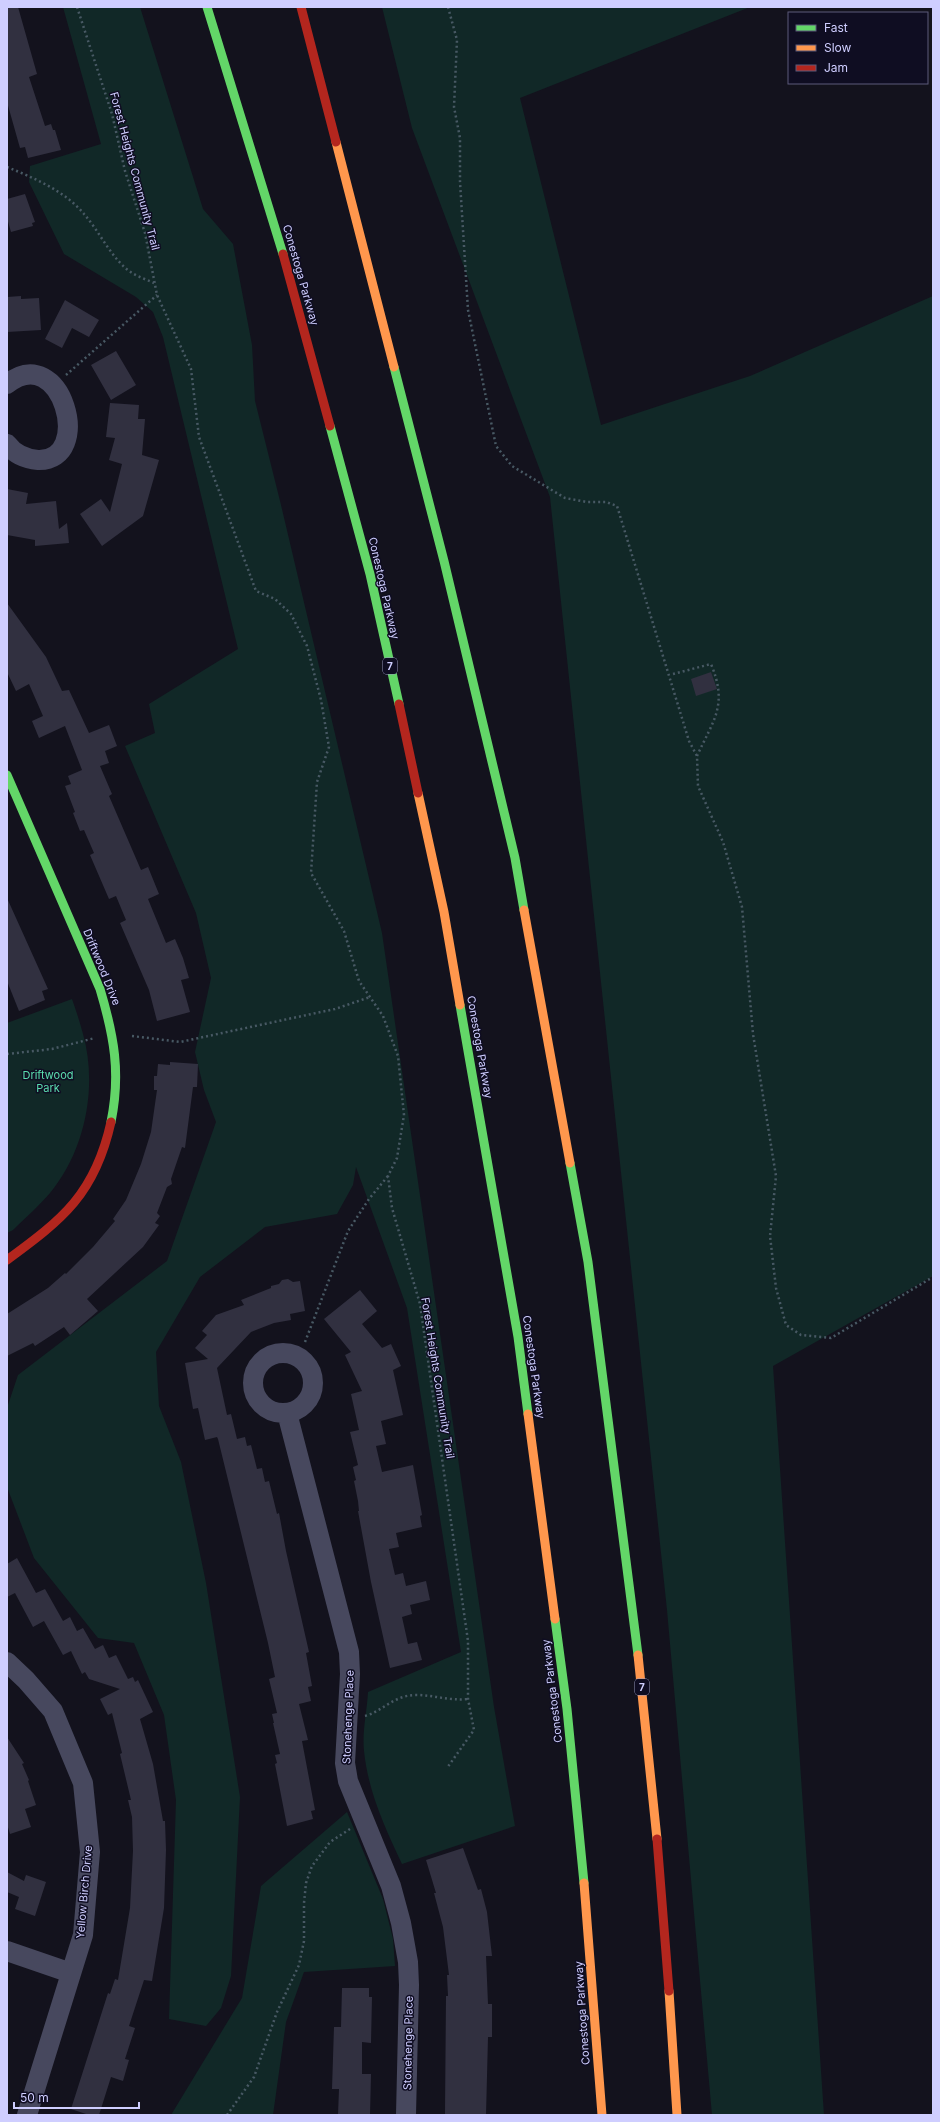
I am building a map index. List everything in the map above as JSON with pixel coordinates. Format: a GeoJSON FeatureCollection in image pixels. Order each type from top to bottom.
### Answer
{"type":"FeatureCollection","features":[{"type":"Feature","properties":{"kind":"main road","name":"Conestoga Parkway"},"geometry":{"type":"LineString","coordinates":[[207,7],[288,270],[370,574],[444,912],[518,1337],[568,1709],[587,1912],[602,2115]]}},
{"type":"Feature","properties":{"kind":"main road","name":"7"},"geometry":{"type":"LineString","coordinates":[[301,7],[444,561],[515,858],[588,1262],[633,1602],[664,1906],[677,2115]]}},
{"type":"Feature","properties":{"kind":"main road","name":"Driftwood Drive"},"geometry":{"type":"LineString","coordinates":[[7,775],[100,989],[110,1020],[117,1071],[115,1103],[103,1154],[80,1196],[53,1226],[7,1260]]}},
{"type":"Feature","properties":{"kind":"street"},"geometry":{"type":"LineString","coordinates":[[7,384],[16,378],[30,374],[52,384],[60,393],[68,433],[65,445],[59,453],[40,460],[16,454],[7,444]]}},
{"type":"Feature","properties":{"kind":"street","name":"Stonehenge Place"},"geometry":{"type":"LineString","coordinates":[[287,1413],[345,1631],[349,1652],[350,1674],[345,1762],[348,1781],[363,1822],[391,1886],[401,1923],[408,1962],[409,1985],[406,2115]]}},
{"type":"Feature","properties":{"kind":"street","name":"Yellow Birch Drive"},"geometry":{"type":"LineString","coordinates":[[7,1662],[26,1680],[53,1711],[83,1783],[90,1852],[83,1936],[26,2115]]}},
{"type":"Feature","properties":{"kind":"street"},"geometry":{"type":"LineString","coordinates":[[7,1951],[71,1973]]}},
{"type":"Feature","properties":{"kind":"path","name":"Forest Heights Community Trail"},"geometry":{"type":"LineString","coordinates":[[77,7],[112,114],[125,171],[146,233],[157,295],[191,369],[200,437],[256,591],[275,599],[291,614],[307,646],[321,700],[329,747],[317,782],[311,873],[344,931],[359,981],[383,1016],[398,1056],[404,1115],[397,1158],[388,1176],[392,1208],[420,1304],[468,1641],[468,1699],[474,1730],[447,1768]]}},
{"type":"Feature","properties":{"kind":"path"},"geometry":{"type":"LineString","coordinates":[[448,7],[457,40],[454,107],[460,138],[460,190],[468,310],[496,446],[512,466],[565,498],[587,502],[606,502],[617,506],[689,741],[697,756]]}},
{"type":"Feature","properties":{"kind":"path"},"geometry":{"type":"LineString","coordinates":[[7,166],[33,178],[60,194],[84,214],[109,249],[131,273],[155,284]]}},
{"type":"Feature","properties":{"kind":"path"},"geometry":{"type":"LineString","coordinates":[[64,376],[157,295]]}},
{"type":"Feature","properties":{"kind":"path"},"geometry":{"type":"LineString","coordinates":[[673,674],[711,664],[719,683],[719,707],[697,756],[698,786],[723,842],[742,908],[753,1034],[776,1176],[770,1236],[776,1288],[786,1326],[801,1335],[831,1338],[933,1277]]}},
{"type":"Feature","properties":{"kind":"path"},"geometry":{"type":"LineString","coordinates":[[132,1036],[180,1042],[335,1009],[370,998]]}},
{"type":"Feature","properties":{"kind":"path"},"geometry":{"type":"LineString","coordinates":[[7,1054],[52,1049],[96,1038]]}},
{"type":"Feature","properties":{"kind":"path"},"geometry":{"type":"LineString","coordinates":[[305,1342],[348,1231],[369,1198],[388,1176]]}},
{"type":"Feature","properties":{"kind":"path"},"geometry":{"type":"LineString","coordinates":[[347,1716],[366,1716],[393,1700],[415,1695],[452,1700],[468,1699]]}},
{"type":"Feature","properties":{"kind":"path"},"geometry":{"type":"LineString","coordinates":[[227,2115],[254,2077],[277,2012],[299,1965],[304,1941],[304,1904],[306,1883],[312,1866],[330,1842],[363,1822]]}},
{"type":"Feature","properties":{"kind":"green space"},"geometry":{"type":"Polygon","coordinates":[[[63,7],[140,7],[203,209],[233,244],[252,345],[255,401],[382,933],[494,1707],[515,1826],[402,1864],[378,1809],[369,1780],[364,1751],[364,1729],[368,1692],[461,1652],[407,1308],[356,1167],[353,1185],[337,1214],[265,1227],[200,1277],[156,1352],[159,1406],[181,1462],[206,1583],[240,1797],[231,1976],[221,2008],[206,2026],[169,2019],[176,1800],[164,1715],[134,1643],[98,1638],[34,1558],[7,1487],[7,1408],[18,1375],[167,1261],[216,1122],[204,1090],[195,1052],[211,978],[196,913],[125,746],[155,733],[149,704],[238,649],[163,337],[153,312],[136,297],[64,254],[29,182],[30,166],[101,144],[63,7]]]}},
{"type":"Feature","properties":{"kind":"green space"},"geometry":{"type":"Polygon","coordinates":[[[382,7],[750,7],[520,98],[601,425],[750,376],[933,296],[933,1276],[773,1366],[824,2115],[712,2115],[667,1610],[550,497],[412,128],[382,7]]]}},
{"type":"Feature","properties":{"kind":"green space","name":"Driftwood Park"},"geometry":{"type":"Polygon","coordinates":[[[72,999],[83,1034],[89,1075],[85,1118],[80,1138],[72,1158],[50,1193],[13,1230],[7,1233],[7,1023],[72,999]]]}},
{"type":"Feature","properties":{"kind":"green space"},"geometry":{"type":"Polygon","coordinates":[[[347,1812],[383,1899],[393,1939],[395,1966],[304,1972],[286,2022],[273,2115],[171,2115],[242,1998],[261,1886],[347,1812]]]}},
{"type":"Feature","properties":{"kind":"building"},"geometry":{"type":"Polygon","coordinates":[[[7,7],[18,7],[37,74],[29,77],[45,126],[51,124],[53,130],[55,130],[61,150],[28,158],[25,147],[20,148],[7,102],[7,7]]]}},
{"type":"Feature","properties":{"kind":"building"},"geometry":{"type":"Polygon","coordinates":[[[25,194],[35,222],[32,223],[33,226],[11,232],[7,218],[7,199],[25,194]]]}},
{"type":"Feature","properties":{"kind":"building"},"geometry":{"type":"Polygon","coordinates":[[[21,296],[21,299],[39,298],[41,330],[7,332],[7,297],[21,296]]]}},
{"type":"Feature","properties":{"kind":"building"},"geometry":{"type":"Polygon","coordinates":[[[65,300],[99,320],[89,337],[72,328],[62,348],[45,339],[65,300]]]}},
{"type":"Feature","properties":{"kind":"building"},"geometry":{"type":"Polygon","coordinates":[[[116,351],[136,385],[111,400],[91,365],[116,351]]]}},
{"type":"Feature","properties":{"kind":"building"},"geometry":{"type":"Polygon","coordinates":[[[110,403],[139,405],[138,419],[145,419],[142,455],[159,460],[143,516],[102,546],[80,514],[101,499],[110,512],[122,464],[109,460],[115,438],[106,437],[110,403]]]}},
{"type":"Feature","properties":{"kind":"building"},"geometry":{"type":"Polygon","coordinates":[[[7,489],[28,493],[26,504],[56,501],[59,529],[67,523],[69,543],[35,546],[35,540],[7,535],[7,489]]]}},
{"type":"Feature","properties":{"kind":"building"},"geometry":{"type":"Polygon","coordinates":[[[7,603],[46,657],[62,691],[69,690],[89,733],[109,725],[117,746],[105,751],[109,763],[100,766],[112,794],[109,796],[141,870],[148,867],[159,894],[148,899],[166,943],[175,939],[183,958],[189,978],[181,980],[190,1012],[157,1021],[149,990],[120,923],[126,920],[116,896],[109,899],[90,855],[94,853],[84,830],[80,831],[73,813],[75,812],[65,786],[71,784],[68,776],[82,770],[65,726],[39,738],[32,721],[43,716],[29,684],[16,691],[7,672],[7,603]]]}},
{"type":"Feature","properties":{"kind":"building"},"geometry":{"type":"Polygon","coordinates":[[[711,672],[717,689],[696,696],[691,679],[711,672]]]}},
{"type":"Feature","properties":{"kind":"building"},"geometry":{"type":"Polygon","coordinates":[[[7,898],[48,989],[42,991],[45,1000],[19,1011],[7,981],[7,898]]]}},
{"type":"Feature","properties":{"kind":"building"},"geometry":{"type":"Polygon","coordinates":[[[170,1062],[198,1064],[197,1087],[193,1087],[185,1148],[182,1147],[171,1179],[172,1184],[167,1187],[157,1213],[160,1216],[155,1223],[159,1225],[143,1247],[87,1299],[98,1311],[70,1335],[64,1327],[35,1346],[33,1343],[7,1356],[7,1314],[48,1288],[65,1273],[66,1274],[93,1247],[115,1221],[113,1219],[126,1200],[141,1164],[151,1132],[157,1090],[154,1090],[154,1076],[157,1076],[158,1064],[170,1065],[170,1062]]]}},
{"type":"Feature","properties":{"kind":"building"},"geometry":{"type":"Polygon","coordinates":[[[288,1279],[293,1282],[300,1281],[305,1311],[290,1314],[291,1320],[274,1323],[251,1332],[217,1368],[227,1415],[231,1414],[237,1439],[245,1437],[247,1446],[251,1445],[257,1469],[262,1468],[265,1482],[269,1481],[277,1514],[279,1513],[309,1652],[306,1653],[312,1686],[308,1687],[311,1701],[299,1704],[308,1740],[302,1741],[315,1810],[311,1811],[313,1819],[287,1826],[275,1764],[277,1763],[275,1755],[280,1754],[272,1714],[277,1713],[269,1679],[275,1677],[268,1643],[218,1439],[217,1437],[205,1440],[198,1408],[193,1409],[185,1363],[208,1359],[195,1348],[207,1335],[202,1331],[216,1315],[244,1305],[241,1300],[271,1288],[271,1286],[279,1284],[282,1280],[288,1279]]]}},
{"type":"Feature","properties":{"kind":"building"},"geometry":{"type":"Polygon","coordinates":[[[360,1290],[377,1311],[362,1324],[382,1348],[391,1344],[401,1366],[393,1370],[403,1415],[381,1421],[386,1444],[376,1446],[382,1472],[413,1465],[422,1515],[420,1516],[422,1527],[396,1533],[399,1547],[389,1549],[395,1575],[403,1573],[406,1586],[426,1581],[430,1600],[410,1605],[412,1614],[402,1617],[408,1644],[417,1642],[422,1660],[390,1668],[371,1582],[354,1481],[356,1480],[353,1467],[358,1465],[350,1432],[359,1430],[351,1394],[362,1391],[345,1355],[351,1352],[324,1319],[360,1290]]]}},
{"type":"Feature","properties":{"kind":"building"},"geometry":{"type":"Polygon","coordinates":[[[17,1558],[36,1593],[45,1589],[63,1621],[70,1617],[77,1631],[83,1628],[95,1649],[103,1645],[109,1658],[116,1655],[128,1679],[133,1677],[135,1682],[138,1680],[153,1712],[140,1719],[153,1764],[163,1821],[165,1821],[166,1850],[164,1908],[152,1981],[144,1980],[129,2026],[135,2028],[125,2059],[129,2060],[123,2081],[111,2077],[99,2115],[89,2115],[71,2109],[108,1993],[110,1994],[115,1979],[118,1980],[130,1908],[133,1851],[132,1817],[128,1800],[131,1800],[120,1754],[122,1753],[112,1713],[108,1715],[100,1699],[120,1689],[89,1679],[85,1672],[82,1674],[71,1651],[63,1655],[44,1621],[33,1627],[15,1593],[7,1597],[7,1564],[17,1558]]]}},
{"type":"Feature","properties":{"kind":"building"},"geometry":{"type":"Polygon","coordinates":[[[7,1737],[24,1763],[22,1764],[29,1780],[28,1781],[36,1805],[25,1809],[31,1827],[10,1834],[7,1824],[7,1737]]]}},
{"type":"Feature","properties":{"kind":"building"},"geometry":{"type":"Polygon","coordinates":[[[463,1848],[478,1890],[481,1889],[487,1912],[492,1956],[486,1956],[488,2004],[492,2004],[492,2037],[488,2037],[486,2115],[445,2114],[446,1996],[448,1996],[447,1975],[449,1975],[443,1927],[434,1893],[436,1893],[426,1860],[463,1848]]]}},
{"type":"Feature","properties":{"kind":"building"},"geometry":{"type":"Polygon","coordinates":[[[7,1872],[24,1881],[26,1875],[46,1882],[35,1916],[15,1909],[19,1897],[7,1892],[7,1872]]]}},
{"type":"Feature","properties":{"kind":"building"},"geometry":{"type":"Polygon","coordinates":[[[342,1988],[369,1988],[369,1997],[372,1997],[371,2043],[362,2042],[362,2074],[371,2074],[370,2115],[338,2115],[339,2089],[332,2089],[334,2027],[341,2027],[342,1988]]]}},
{"type":"Feature","properties":{"kind":"traffic: fast"},"geometry":{"type":"LineString","coordinates":[[207,7],[283,254]]}},
{"type":"Feature","properties":{"kind":"traffic: fast"},"geometry":{"type":"LineString","coordinates":[[394,367],[444,561],[515,858],[524,910]]}},
{"type":"Feature","properties":{"kind":"traffic: fast"},"geometry":{"type":"LineString","coordinates":[[330,426],[370,574],[399,704]]}},
{"type":"Feature","properties":{"kind":"traffic: fast"},"geometry":{"type":"LineString","coordinates":[[7,775],[100,989],[109,1023],[116,1071],[114,1104],[111,1122]]}},
{"type":"Feature","properties":{"kind":"traffic: fast"},"geometry":{"type":"LineString","coordinates":[[460,1005],[518,1337],[528,1414]]}},
{"type":"Feature","properties":{"kind":"traffic: fast"},"geometry":{"type":"LineString","coordinates":[[570,1163],[588,1262],[638,1655]]}},
{"type":"Feature","properties":{"kind":"traffic: fast"},"geometry":{"type":"LineString","coordinates":[[555,1619],[567,1709],[584,1883]]}},
{"type":"Feature","properties":{"kind":"traffic: slow"},"geometry":{"type":"LineString","coordinates":[[336,142],[394,367]]}},
{"type":"Feature","properties":{"kind":"traffic: slow"},"geometry":{"type":"LineString","coordinates":[[418,793],[444,912],[460,1005]]}},
{"type":"Feature","properties":{"kind":"traffic: slow"},"geometry":{"type":"LineString","coordinates":[[524,910],[570,1163]]}},
{"type":"Feature","properties":{"kind":"traffic: slow"},"geometry":{"type":"LineString","coordinates":[[528,1414],[555,1619]]}},
{"type":"Feature","properties":{"kind":"traffic: slow"},"geometry":{"type":"LineString","coordinates":[[638,1655],[657,1839]]}},
{"type":"Feature","properties":{"kind":"traffic: slow"},"geometry":{"type":"LineString","coordinates":[[584,1883],[602,2115]]}},
{"type":"Feature","properties":{"kind":"traffic: slow"},"geometry":{"type":"LineString","coordinates":[[669,1991],[677,2115]]}},
{"type":"Feature","properties":{"kind":"traffic: jam"},"geometry":{"type":"LineString","coordinates":[[301,7],[336,142]]}},
{"type":"Feature","properties":{"kind":"traffic: jam"},"geometry":{"type":"LineString","coordinates":[[283,254],[330,426]]}},
{"type":"Feature","properties":{"kind":"traffic: jam"},"geometry":{"type":"LineString","coordinates":[[399,704],[418,793]]}},
{"type":"Feature","properties":{"kind":"traffic: jam"},"geometry":{"type":"LineString","coordinates":[[7,1260],[45,1231],[74,1203],[96,1168],[111,1122]]}},
{"type":"Feature","properties":{"kind":"traffic: jam"},"geometry":{"type":"LineString","coordinates":[[657,1839],[669,1991]]}}]}
